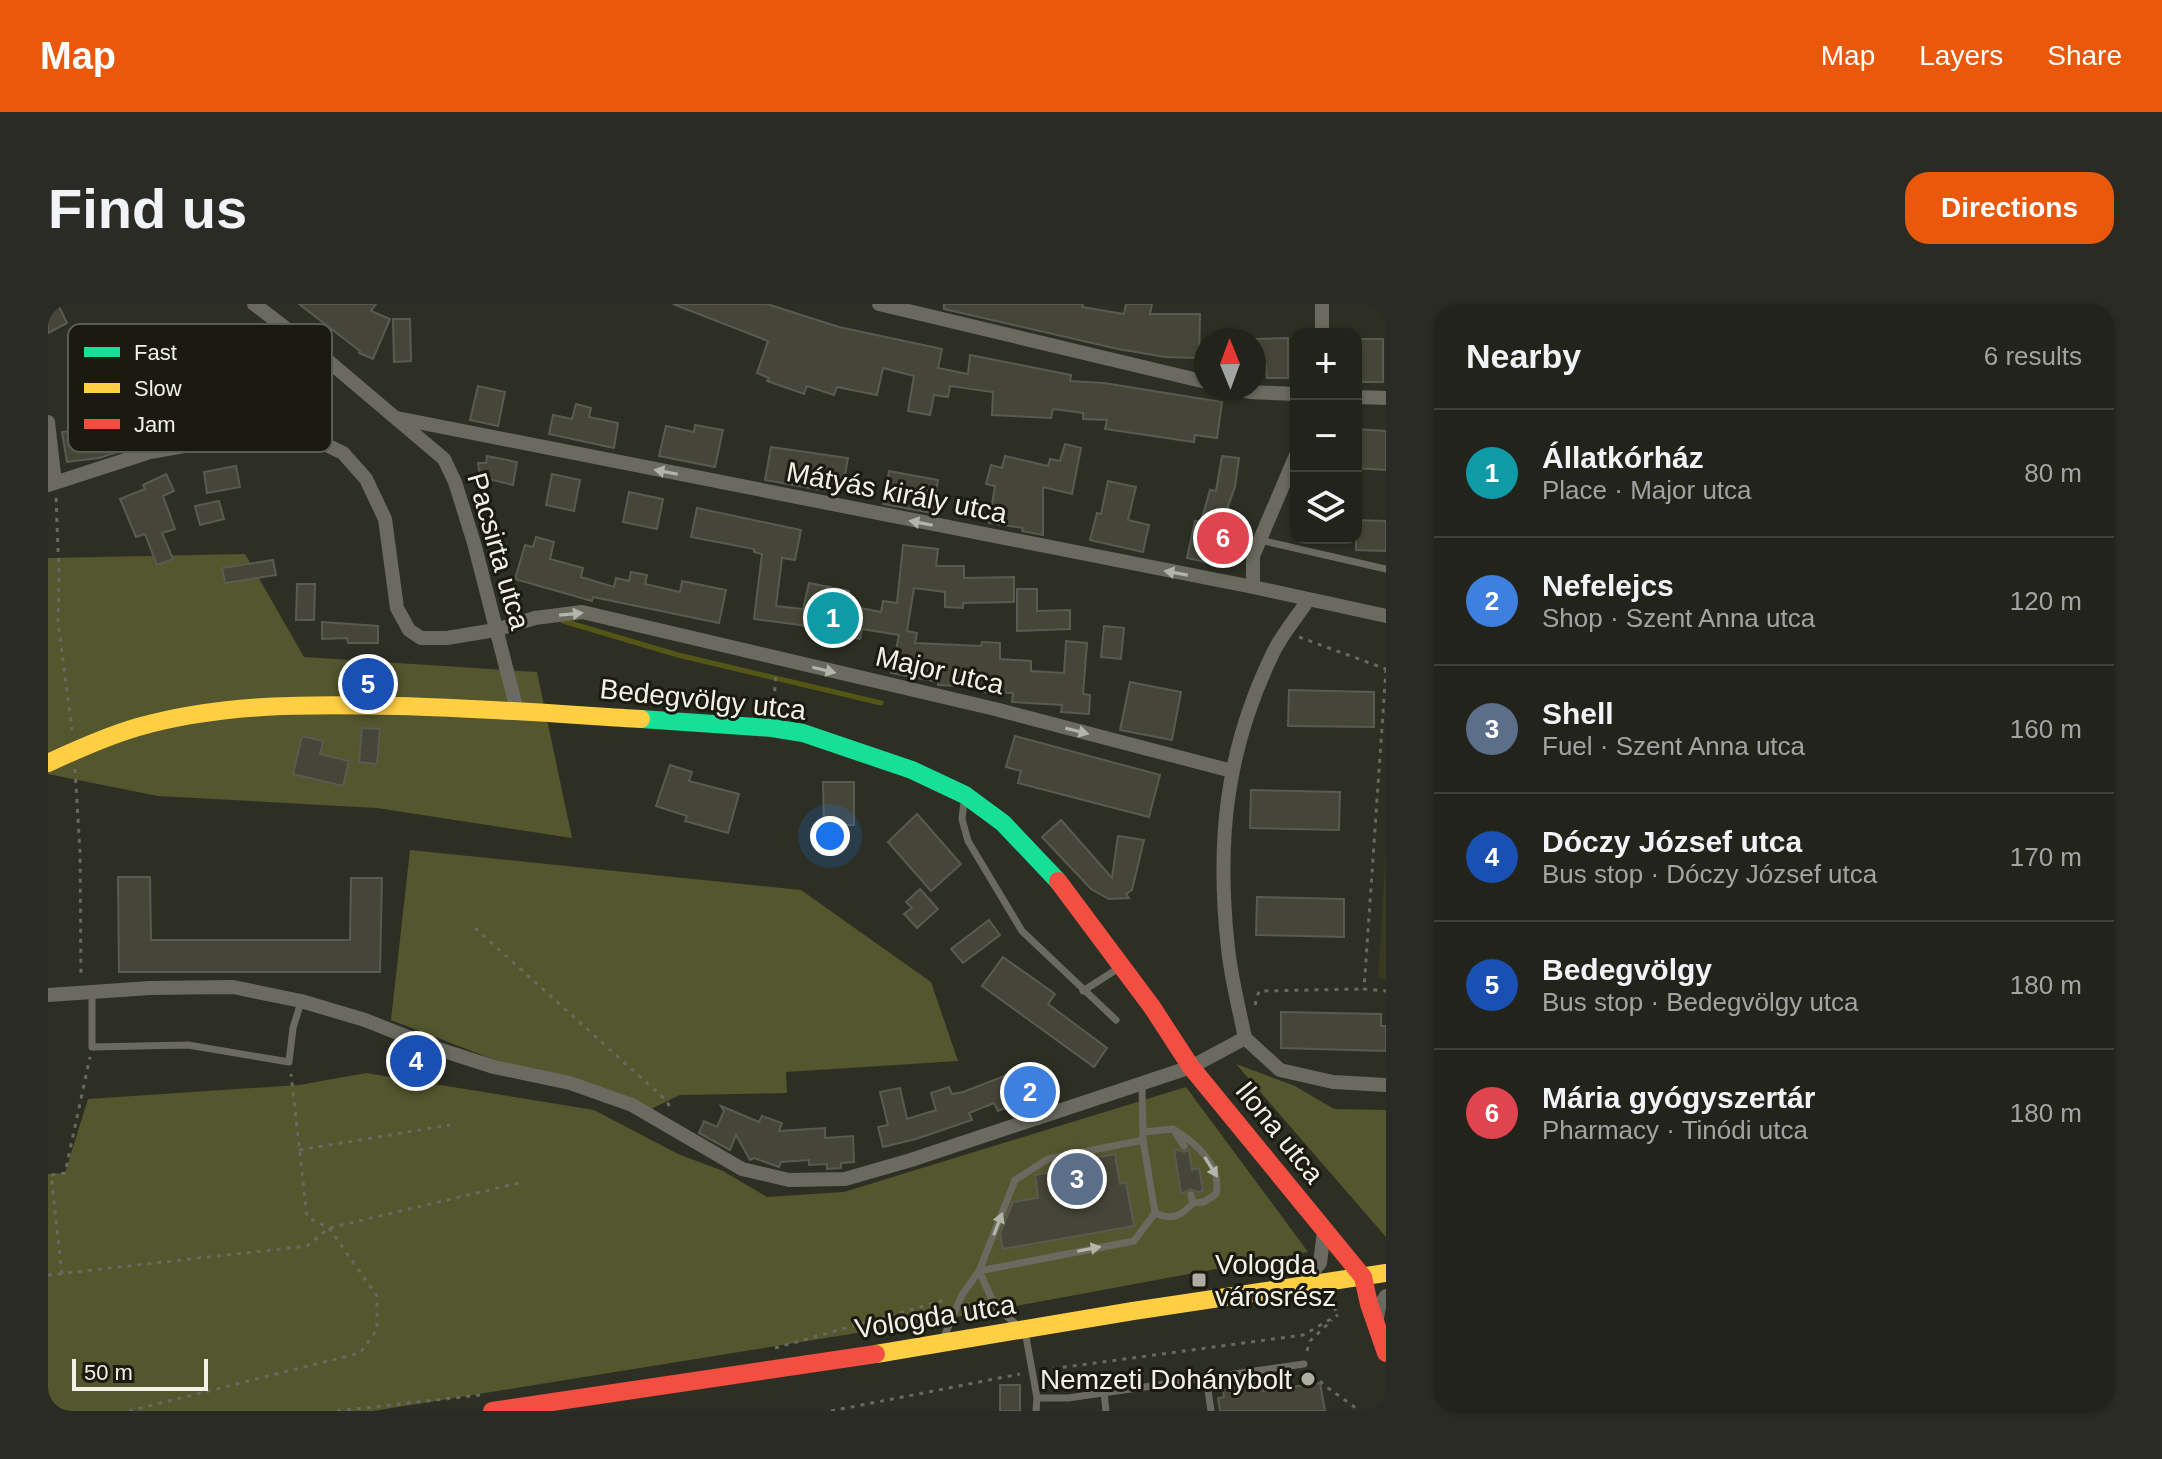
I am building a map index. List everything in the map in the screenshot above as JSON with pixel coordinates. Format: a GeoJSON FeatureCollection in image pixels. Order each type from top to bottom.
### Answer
{"type":"FeatureCollection","features":[{"type":"Feature","properties":{"kind":"street","name":"Pacsirta utca"},"geometry":{"type":"LineString","coordinates":[[254,304],[280,324]]}},
{"type":"Feature","properties":{"kind":"street"},"geometry":{"type":"LineString","coordinates":[[879,304],[1194,379]]}},
{"type":"Feature","properties":{"kind":"street"},"geometry":{"type":"LineString","coordinates":[[1322,304],[1322,328]]}},
{"type":"Feature","properties":{"kind":"street","name":"Pacsirta utca"},"geometry":{"type":"LineString","coordinates":[[332,364],[444,459],[474,543],[517,710]]}},
{"type":"Feature","properties":{"kind":"street"},"geometry":{"type":"LineString","coordinates":[[1266,393],[1290,394]]}},
{"type":"Feature","properties":{"kind":"street"},"geometry":{"type":"LineString","coordinates":[[1362,397],[1386,398]]}},
{"type":"Feature","properties":{"kind":"street","name":"Mátyás király utca"},"geometry":{"type":"LineString","coordinates":[[397,418],[1386,616]]}},
{"type":"Feature","properties":{"kind":"street"},"geometry":{"type":"LineString","coordinates":[[48,422],[52,484]]}},
{"type":"Feature","properties":{"kind":"street","name":"Major utca"},"geometry":{"type":"LineString","coordinates":[[332,448],[343,453],[366,479],[385,519],[397,608],[409,630],[421,638],[447,638],[495,630],[535,618],[582,612],[995,709],[1232,771]]}},
{"type":"Feature","properties":{"kind":"street","name":"Major utca"},"geometry":{"type":"LineString","coordinates":[[52,484],[150,452]]}},
{"type":"Feature","properties":{"kind":"street"},"geometry":{"type":"LineString","coordinates":[[1253,587],[1253,556],[1290,469]]}},
{"type":"Feature","properties":{"kind":"street"},"geometry":{"type":"LineString","coordinates":[[1308,600],[1275,648],[1244,718],[1232,771],[1222,862],[1228,950],[1245,1038],[1280,1070],[1333,1082],[1386,1085]]}},
{"type":"Feature","properties":{"kind":"street","name":"Bedegvölgy utca"},"geometry":{"type":"LineString","coordinates":[[48,763],[74,749],[156,722],[226,709],[310,703],[517,710],[772,728],[803,733],[912,770],[965,795],[1003,823],[1068,892],[1191,1067]]}},
{"type":"Feature","properties":{"kind":"street"},"geometry":{"type":"LineString","coordinates":[[48,995],[150,988],[233,987],[301,1001],[365,1020],[494,1067],[570,1083],[632,1105],[742,1169],[789,1180],[845,1179],[911,1160],[1191,1067],[1245,1038]]}},
{"type":"Feature","properties":{"kind":"street","name":"Ilona utca"},"geometry":{"type":"LineString","coordinates":[[1191,1067],[1363,1277],[1386,1353]]}},
{"type":"Feature","properties":{"kind":"street"},"geometry":{"type":"LineString","coordinates":[[1301,1286],[1320,1263],[1324,1231]]}},
{"type":"Feature","properties":{"kind":"street","name":"Vologda utca"},"geometry":{"type":"LineString","coordinates":[[492,1402],[941,1344],[1386,1273]]}},
{"type":"Feature","properties":{"kind":"street"},"geometry":{"type":"LineString","coordinates":[[1376,1324],[1379,1307],[1386,1296]]}},
{"type":"Feature","properties":{"kind":"lane"},"geometry":{"type":"LineString","coordinates":[[1260,540],[1386,569]]}},
{"type":"Feature","properties":{"kind":"lane"},"geometry":{"type":"LineString","coordinates":[[965,795],[962,819],[968,841],[1022,931],[1116,1020]]}},
{"type":"Feature","properties":{"kind":"lane"},"geometry":{"type":"LineString","coordinates":[[1083,991],[1122,966]]}},
{"type":"Feature","properties":{"kind":"lane"},"geometry":{"type":"LineString","coordinates":[[87,993],[92,1047],[188,1045],[289,1062],[293,1028],[301,1001]]}},
{"type":"Feature","properties":{"kind":"lane"},"geometry":{"type":"LineString","coordinates":[[979,1271],[1134,1241],[1155,1213],[1143,1136],[1142,1084]]}},
{"type":"Feature","properties":{"kind":"lane"},"geometry":{"type":"LineString","coordinates":[[1173,1129],[1184,1146]]}},
{"type":"Feature","properties":{"kind":"lane"},"geometry":{"type":"LineString","coordinates":[[941,1344],[962,1295],[979,1271],[1015,1180],[1048,1159],[1173,1129],[1191,1139],[1216,1172],[1219,1182],[1216,1194],[1204,1202],[1192,1199],[1182,1215],[1166,1218],[1155,1213]]}},
{"type":"Feature","properties":{"kind":"lane"},"geometry":{"type":"LineString","coordinates":[[979,1271],[996,1308],[1025,1331],[1037,1398],[1036,1411]]}},
{"type":"Feature","properties":{"kind":"lane"},"geometry":{"type":"LineString","coordinates":[[1037,1398],[1068,1398],[1304,1364]]}},
{"type":"Feature","properties":{"kind":"lane"},"geometry":{"type":"LineString","coordinates":[[1206,1377],[1211,1411]]}},
{"type":"Feature","properties":{"kind":"lane"},"geometry":{"type":"LineString","coordinates":[[1104,1392],[1106,1411]]}},
{"type":"Feature","properties":{"kind":"path"},"geometry":{"type":"LineString","coordinates":[[52,484],[59,574],[58,621],[71,717]]}},
{"type":"Feature","properties":{"kind":"path"},"geometry":{"type":"LineString","coordinates":[[1295,636],[1386,669],[1364,989]]}},
{"type":"Feature","properties":{"kind":"path"},"geometry":{"type":"LineString","coordinates":[[772,728],[776,679]]}},
{"type":"Feature","properties":{"kind":"path"},"geometry":{"type":"LineString","coordinates":[[74,749],[87,993]]}},
{"type":"Feature","properties":{"kind":"path"},"geometry":{"type":"LineString","coordinates":[[475,928],[667,1101],[674,1128]]}},
{"type":"Feature","properties":{"kind":"path"},"geometry":{"type":"LineString","coordinates":[[1259,991],[1386,991]]}},
{"type":"Feature","properties":{"kind":"path"},"geometry":{"type":"LineString","coordinates":[[62,1274],[49,1175],[65,1173],[92,1047]]}},
{"type":"Feature","properties":{"kind":"path"},"geometry":{"type":"LineString","coordinates":[[129,1411],[360,1353],[377,1330],[377,1296],[329,1228],[307,1217],[289,1062]]}},
{"type":"Feature","properties":{"kind":"path"},"geometry":{"type":"LineString","coordinates":[[299,1150],[450,1125]]}},
{"type":"Feature","properties":{"kind":"path"},"geometry":{"type":"LineString","coordinates":[[48,1275],[307,1246],[329,1228],[523,1182]]}},
{"type":"Feature","properties":{"kind":"path"},"geometry":{"type":"LineString","coordinates":[[766,1350],[962,1295]]}},
{"type":"Feature","properties":{"kind":"path"},"geometry":{"type":"LineString","coordinates":[[1334,1307],[1338,1315]]}},
{"type":"Feature","properties":{"kind":"path"},"geometry":{"type":"LineString","coordinates":[[1338,1315],[1310,1341],[1304,1364],[1324,1385],[1360,1411]]}},
{"type":"Feature","properties":{"kind":"path"},"geometry":{"type":"LineString","coordinates":[[831,1411],[1033,1372],[1303,1335],[1338,1315]]}},
{"type":"Feature","properties":{"kind":"path"},"geometry":{"type":"LineString","coordinates":[[337,1411],[492,1402]]}},
{"type":"Feature","properties":{"kind":"shaded area"},"geometry":{"type":"Polygon","coordinates":[[[245,554],[304,657],[537,672],[572,838],[377,808],[158,796],[48,774],[48,558],[245,554]]]}},
{"type":"Feature","properties":{"kind":"shaded area"},"geometry":{"type":"Polygon","coordinates":[[[1386,849],[1386,979],[1378,978],[1386,849]]]}},
{"type":"Feature","properties":{"kind":"shaded area"},"geometry":{"type":"Polygon","coordinates":[[[410,850],[801,890],[931,982],[958,1061],[786,1072],[787,1093],[680,1095],[651,1109],[495,1060],[391,1020],[410,850]]]}},
{"type":"Feature","properties":{"kind":"shaded area"},"geometry":{"type":"Polygon","coordinates":[[[1236,1064],[1295,1086],[1334,1109],[1386,1110],[1386,1237],[1236,1064]]]}},
{"type":"Feature","properties":{"kind":"shaded area"},"geometry":{"type":"Polygon","coordinates":[[[366,1073],[594,1110],[678,1154],[723,1171],[767,1197],[844,1192],[1186,1087],[1308,1252],[956,1317],[373,1411],[48,1411],[48,1174],[65,1173],[88,1099],[299,1085],[366,1073]]]}},
{"type":"Feature","properties":{"kind":"building"},"geometry":{"type":"Polygon","coordinates":[[[48,304],[58,304],[67,323],[48,333],[48,304]]]}},
{"type":"Feature","properties":{"kind":"building"},"geometry":{"type":"Polygon","coordinates":[[[299,304],[376,304],[371,311],[390,319],[373,359],[359,353],[332,329],[332,324],[325,324],[299,304]]]}},
{"type":"Feature","properties":{"kind":"building"},"geometry":{"type":"Polygon","coordinates":[[[673,304],[767,304],[839,327],[942,349],[938,368],[968,374],[970,355],[1071,375],[1070,381],[1104,383],[1194,397],[1194,400],[1222,402],[1217,438],[1195,435],[1194,442],[1105,429],[1107,420],[1083,419],[1083,413],[1053,409],[1051,418],[992,415],[993,392],[950,386],[948,397],[934,395],[930,415],[908,411],[914,376],[883,368],[877,395],[837,387],[834,395],[807,386],[804,394],[767,381],[769,378],[757,373],[768,341],[673,304]]]}},
{"type":"Feature","properties":{"kind":"building"},"geometry":{"type":"Polygon","coordinates":[[[944,304],[1083,304],[1082,307],[1124,314],[1126,304],[1152,304],[1150,314],[1200,314],[1200,328],[1194,328],[1194,358],[1165,357],[944,309],[944,304]]]}},
{"type":"Feature","properties":{"kind":"building"},"geometry":{"type":"Polygon","coordinates":[[[393,319],[410,319],[411,361],[394,362],[393,319]]]}},
{"type":"Feature","properties":{"kind":"building"},"geometry":{"type":"Polygon","coordinates":[[[1288,338],[1288,378],[1267,378],[1266,339],[1288,338]]]}},
{"type":"Feature","properties":{"kind":"building"},"geometry":{"type":"Polygon","coordinates":[[[1362,339],[1383,339],[1383,382],[1362,382],[1362,339]]]}},
{"type":"Feature","properties":{"kind":"building"},"geometry":{"type":"Polygon","coordinates":[[[478,386],[505,392],[498,426],[470,420],[478,386]]]}},
{"type":"Feature","properties":{"kind":"building"},"geometry":{"type":"Polygon","coordinates":[[[576,404],[591,408],[589,417],[618,423],[614,448],[549,434],[553,415],[572,419],[576,404]]]}},
{"type":"Feature","properties":{"kind":"building"},"geometry":{"type":"Polygon","coordinates":[[[695,425],[723,430],[715,467],[659,456],[666,426],[694,432],[695,425]]]}},
{"type":"Feature","properties":{"kind":"building"},"geometry":{"type":"Polygon","coordinates":[[[1362,429],[1386,431],[1386,470],[1362,468],[1362,429]]]}},
{"type":"Feature","properties":{"kind":"building"},"geometry":{"type":"Polygon","coordinates":[[[68,431],[68,452],[117,452],[67,462],[62,432],[68,431]]]}},
{"type":"Feature","properties":{"kind":"building"},"geometry":{"type":"Polygon","coordinates":[[[1065,444],[1081,448],[1072,494],[1043,487],[1043,535],[1022,531],[1023,528],[989,523],[995,486],[986,484],[991,465],[1002,468],[1005,456],[1048,466],[1050,459],[1060,461],[1065,444]]]}},
{"type":"Feature","properties":{"kind":"building"},"geometry":{"type":"Polygon","coordinates":[[[771,447],[848,458],[844,480],[836,479],[833,492],[765,480],[771,447]]]}},
{"type":"Feature","properties":{"kind":"building"},"geometry":{"type":"Polygon","coordinates":[[[487,456],[517,462],[513,485],[480,477],[478,463],[486,463],[487,456]]]}},
{"type":"Feature","properties":{"kind":"building"},"geometry":{"type":"Polygon","coordinates":[[[1222,456],[1239,458],[1235,487],[1224,517],[1214,564],[1187,558],[1195,521],[1201,522],[1210,490],[1216,491],[1222,456]]]}},
{"type":"Feature","properties":{"kind":"building"},"geometry":{"type":"Polygon","coordinates":[[[236,466],[240,487],[207,493],[204,472],[236,466]]]}},
{"type":"Feature","properties":{"kind":"building"},"geometry":{"type":"Polygon","coordinates":[[[889,471],[938,480],[932,513],[883,504],[889,471]]]}},
{"type":"Feature","properties":{"kind":"building"},"geometry":{"type":"Polygon","coordinates":[[[166,474],[174,491],[163,496],[175,529],[162,533],[173,559],[157,565],[145,534],[136,537],[120,499],[145,489],[143,485],[166,474]]]}},
{"type":"Feature","properties":{"kind":"building"},"geometry":{"type":"Polygon","coordinates":[[[552,474],[580,480],[574,511],[546,505],[552,474]]]}},
{"type":"Feature","properties":{"kind":"building"},"geometry":{"type":"Polygon","coordinates":[[[1108,481],[1136,487],[1128,520],[1149,525],[1143,552],[1090,540],[1097,513],[1101,514],[1108,481]]]}},
{"type":"Feature","properties":{"kind":"building"},"geometry":{"type":"Polygon","coordinates":[[[629,492],[663,499],[657,529],[623,522],[629,492]]]}},
{"type":"Feature","properties":{"kind":"building"},"geometry":{"type":"Polygon","coordinates":[[[219,501],[224,519],[200,525],[195,506],[219,501]]]}},
{"type":"Feature","properties":{"kind":"building"},"geometry":{"type":"Polygon","coordinates":[[[697,508],[801,530],[795,560],[782,558],[776,606],[803,609],[809,583],[849,591],[846,605],[881,612],[883,601],[897,603],[903,545],[938,549],[936,566],[964,566],[964,578],[1014,577],[1014,602],[963,603],[963,608],[945,607],[945,592],[914,588],[907,631],[917,633],[915,643],[981,646],[982,642],[1000,643],[1000,659],[1031,661],[1031,671],[1064,673],[1066,641],[1087,643],[1083,694],[1090,695],[1089,714],[1061,712],[1062,705],[1012,702],[1013,693],[980,692],[980,687],[938,685],[938,682],[891,673],[899,635],[862,629],[860,639],[800,625],[754,619],[762,554],[754,552],[754,549],[691,537],[697,508]]]}},
{"type":"Feature","properties":{"kind":"building"},"geometry":{"type":"Polygon","coordinates":[[[1362,520],[1386,521],[1386,551],[1356,550],[1356,544],[1362,544],[1362,520]]]}},
{"type":"Feature","properties":{"kind":"building"},"geometry":{"type":"Polygon","coordinates":[[[536,537],[554,542],[550,559],[583,568],[581,577],[614,587],[616,578],[629,581],[631,572],[647,575],[645,584],[680,592],[682,581],[726,590],[719,623],[593,597],[592,601],[515,579],[525,545],[533,547],[536,537]]]}},
{"type":"Feature","properties":{"kind":"building"},"geometry":{"type":"Polygon","coordinates":[[[273,560],[276,575],[225,583],[222,568],[273,560]]]}},
{"type":"Feature","properties":{"kind":"building"},"geometry":{"type":"Polygon","coordinates":[[[297,584],[315,584],[314,620],[296,620],[297,584]]]}},
{"type":"Feature","properties":{"kind":"building"},"geometry":{"type":"Polygon","coordinates":[[[1017,589],[1037,589],[1037,611],[1070,610],[1070,629],[1017,631],[1017,589]]]}},
{"type":"Feature","properties":{"kind":"building"},"geometry":{"type":"Polygon","coordinates":[[[322,622],[378,626],[378,643],[348,643],[347,638],[322,639],[322,622]]]}},
{"type":"Feature","properties":{"kind":"building"},"geometry":{"type":"Polygon","coordinates":[[[1104,626],[1124,628],[1121,659],[1101,657],[1104,626]]]}},
{"type":"Feature","properties":{"kind":"building"},"geometry":{"type":"Polygon","coordinates":[[[1130,682],[1181,692],[1172,740],[1120,730],[1130,682]]]}},
{"type":"Feature","properties":{"kind":"building"},"geometry":{"type":"Polygon","coordinates":[[[1289,690],[1374,692],[1374,727],[1288,726],[1289,690]]]}},
{"type":"Feature","properties":{"kind":"building"},"geometry":{"type":"Polygon","coordinates":[[[362,728],[380,729],[377,764],[359,762],[362,728]]]}},
{"type":"Feature","properties":{"kind":"building"},"geometry":{"type":"Polygon","coordinates":[[[302,736],[323,741],[320,754],[349,761],[343,786],[293,774],[302,736]]]}},
{"type":"Feature","properties":{"kind":"building"},"geometry":{"type":"Polygon","coordinates":[[[1015,736],[1160,775],[1149,817],[1018,783],[1021,771],[1006,767],[1015,736]]]}},
{"type":"Feature","properties":{"kind":"building"},"geometry":{"type":"Polygon","coordinates":[[[670,765],[692,772],[689,781],[739,794],[728,833],[685,821],[687,816],[656,806],[670,765]]]}},
{"type":"Feature","properties":{"kind":"building"},"geometry":{"type":"Polygon","coordinates":[[[823,782],[854,782],[854,825],[824,825],[823,782]]]}},
{"type":"Feature","properties":{"kind":"building"},"geometry":{"type":"Polygon","coordinates":[[[1251,790],[1340,792],[1339,830],[1250,828],[1251,790]]]}},
{"type":"Feature","properties":{"kind":"building"},"geometry":{"type":"Polygon","coordinates":[[[917,814],[961,864],[931,891],[888,842],[917,814]]]}},
{"type":"Feature","properties":{"kind":"building"},"geometry":{"type":"Polygon","coordinates":[[[1061,820],[1112,878],[1118,836],[1144,840],[1132,890],[1126,894],[1129,898],[1109,899],[1091,889],[1042,837],[1061,820]]]}},
{"type":"Feature","properties":{"kind":"building"},"geometry":{"type":"Polygon","coordinates":[[[118,877],[150,877],[151,940],[350,940],[351,878],[382,878],[380,972],[119,972],[118,877]]]}},
{"type":"Feature","properties":{"kind":"building"},"geometry":{"type":"Polygon","coordinates":[[[920,889],[938,909],[917,928],[904,914],[912,908],[906,902],[920,889]]]}},
{"type":"Feature","properties":{"kind":"building"},"geometry":{"type":"Polygon","coordinates":[[[1257,897],[1344,899],[1344,937],[1256,935],[1257,897]]]}},
{"type":"Feature","properties":{"kind":"building"},"geometry":{"type":"Polygon","coordinates":[[[989,920],[1000,935],[963,963],[951,949],[989,920]]]}},
{"type":"Feature","properties":{"kind":"building"},"geometry":{"type":"Polygon","coordinates":[[[1003,957],[1055,994],[1048,1004],[1107,1048],[1094,1067],[982,986],[1003,957]]]}},
{"type":"Feature","properties":{"kind":"building"},"geometry":{"type":"Polygon","coordinates":[[[1281,1012],[1381,1014],[1381,1026],[1386,1026],[1386,1051],[1281,1048],[1281,1012]]]}},
{"type":"Feature","properties":{"kind":"building"},"geometry":{"type":"Polygon","coordinates":[[[1025,1068],[1036,1096],[998,1111],[994,1103],[969,1113],[972,1120],[883,1147],[878,1127],[888,1125],[880,1092],[900,1088],[907,1119],[936,1110],[931,1093],[949,1087],[952,1094],[963,1092],[1025,1068]]]}},
{"type":"Feature","properties":{"kind":"building"},"geometry":{"type":"Polygon","coordinates":[[[721,1106],[759,1122],[762,1116],[782,1123],[779,1131],[825,1128],[825,1138],[853,1136],[854,1162],[841,1163],[841,1168],[827,1169],[827,1164],[809,1165],[809,1160],[781,1162],[779,1167],[754,1158],[750,1160],[736,1135],[730,1150],[699,1133],[704,1121],[717,1127],[724,1111],[721,1106]]]}},
{"type":"Feature","properties":{"kind":"building"},"geometry":{"type":"Polygon","coordinates":[[[1174,1149],[1189,1150],[1192,1170],[1199,1168],[1203,1191],[1190,1189],[1181,1194],[1174,1149]]]}},
{"type":"Feature","properties":{"kind":"building"},"geometry":{"type":"Polygon","coordinates":[[[1115,1154],[1120,1184],[1126,1182],[1134,1226],[1003,1249],[1000,1234],[1013,1202],[1038,1198],[1035,1175],[1068,1169],[1066,1163],[1115,1154]]]}},
{"type":"Feature","properties":{"kind":"building"},"geometry":{"type":"Polygon","coordinates":[[[1261,1383],[1263,1391],[1320,1383],[1325,1411],[1220,1411],[1218,1398],[1224,1397],[1223,1389],[1261,1383]]]}},
{"type":"Feature","properties":{"kind":"building"},"geometry":{"type":"Polygon","coordinates":[[[1000,1385],[1020,1385],[1020,1411],[1000,1411],[1000,1385]]]}},
{"type":"Feature","properties":{"kind":"waterway"},"geometry":{"type":"LineString","coordinates":[[563,621],[678,655],[881,703]]}},
{"type":"Feature","properties":{"kind":"traffic: fast"},"geometry":{"type":"LineString","coordinates":[[641,719],[803,733],[912,770],[965,795],[1003,823],[1058,881]]}},
{"type":"Feature","properties":{"kind":"traffic: slow"},"geometry":{"type":"LineString","coordinates":[[48,763],[138,727],[235,709],[333,705],[428,707],[641,719]]}},
{"type":"Feature","properties":{"kind":"traffic: slow"},"geometry":{"type":"LineString","coordinates":[[876,1354],[1386,1273]]}},
{"type":"Feature","properties":{"kind":"traffic: jam"},"geometry":{"type":"LineString","coordinates":[[1058,881],[1152,1007],[1191,1067],[1363,1277],[1386,1353]]}},
{"type":"Feature","properties":{"kind":"traffic: jam"},"geometry":{"type":"LineString","coordinates":[[492,1411],[876,1354]]}},
{"type":"Feature","properties":{"kind":"place","name":"Mária gyógyszertár"},"geometry":{"type":"Point","coordinates":[1223,538]}},
{"type":"Feature","properties":{"kind":"place","name":"Állatkórház"},"geometry":{"type":"Point","coordinates":[833,618]}},
{"type":"Feature","properties":{"kind":"place","name":"Bedegvölgy"},"geometry":{"type":"Point","coordinates":[368,684]}},
{"type":"Feature","properties":{"kind":"place","name":"Dóczy József utca"},"geometry":{"type":"Point","coordinates":[416,1061]}},
{"type":"Feature","properties":{"kind":"place","name":"Nefelejcs"},"geometry":{"type":"Point","coordinates":[1030,1092]}},
{"type":"Feature","properties":{"kind":"place","name":"Shell"},"geometry":{"type":"Point","coordinates":[1077,1179]}},
{"type":"Feature","properties":{"kind":"place","name":"Vologda városrész"},"geometry":{"type":"Point","coordinates":[1199,1280]}},
{"type":"Feature","properties":{"kind":"place","name":"Nemzeti Dohánybolt"},"geometry":{"type":"Point","coordinates":[1308,1379]}}]}
